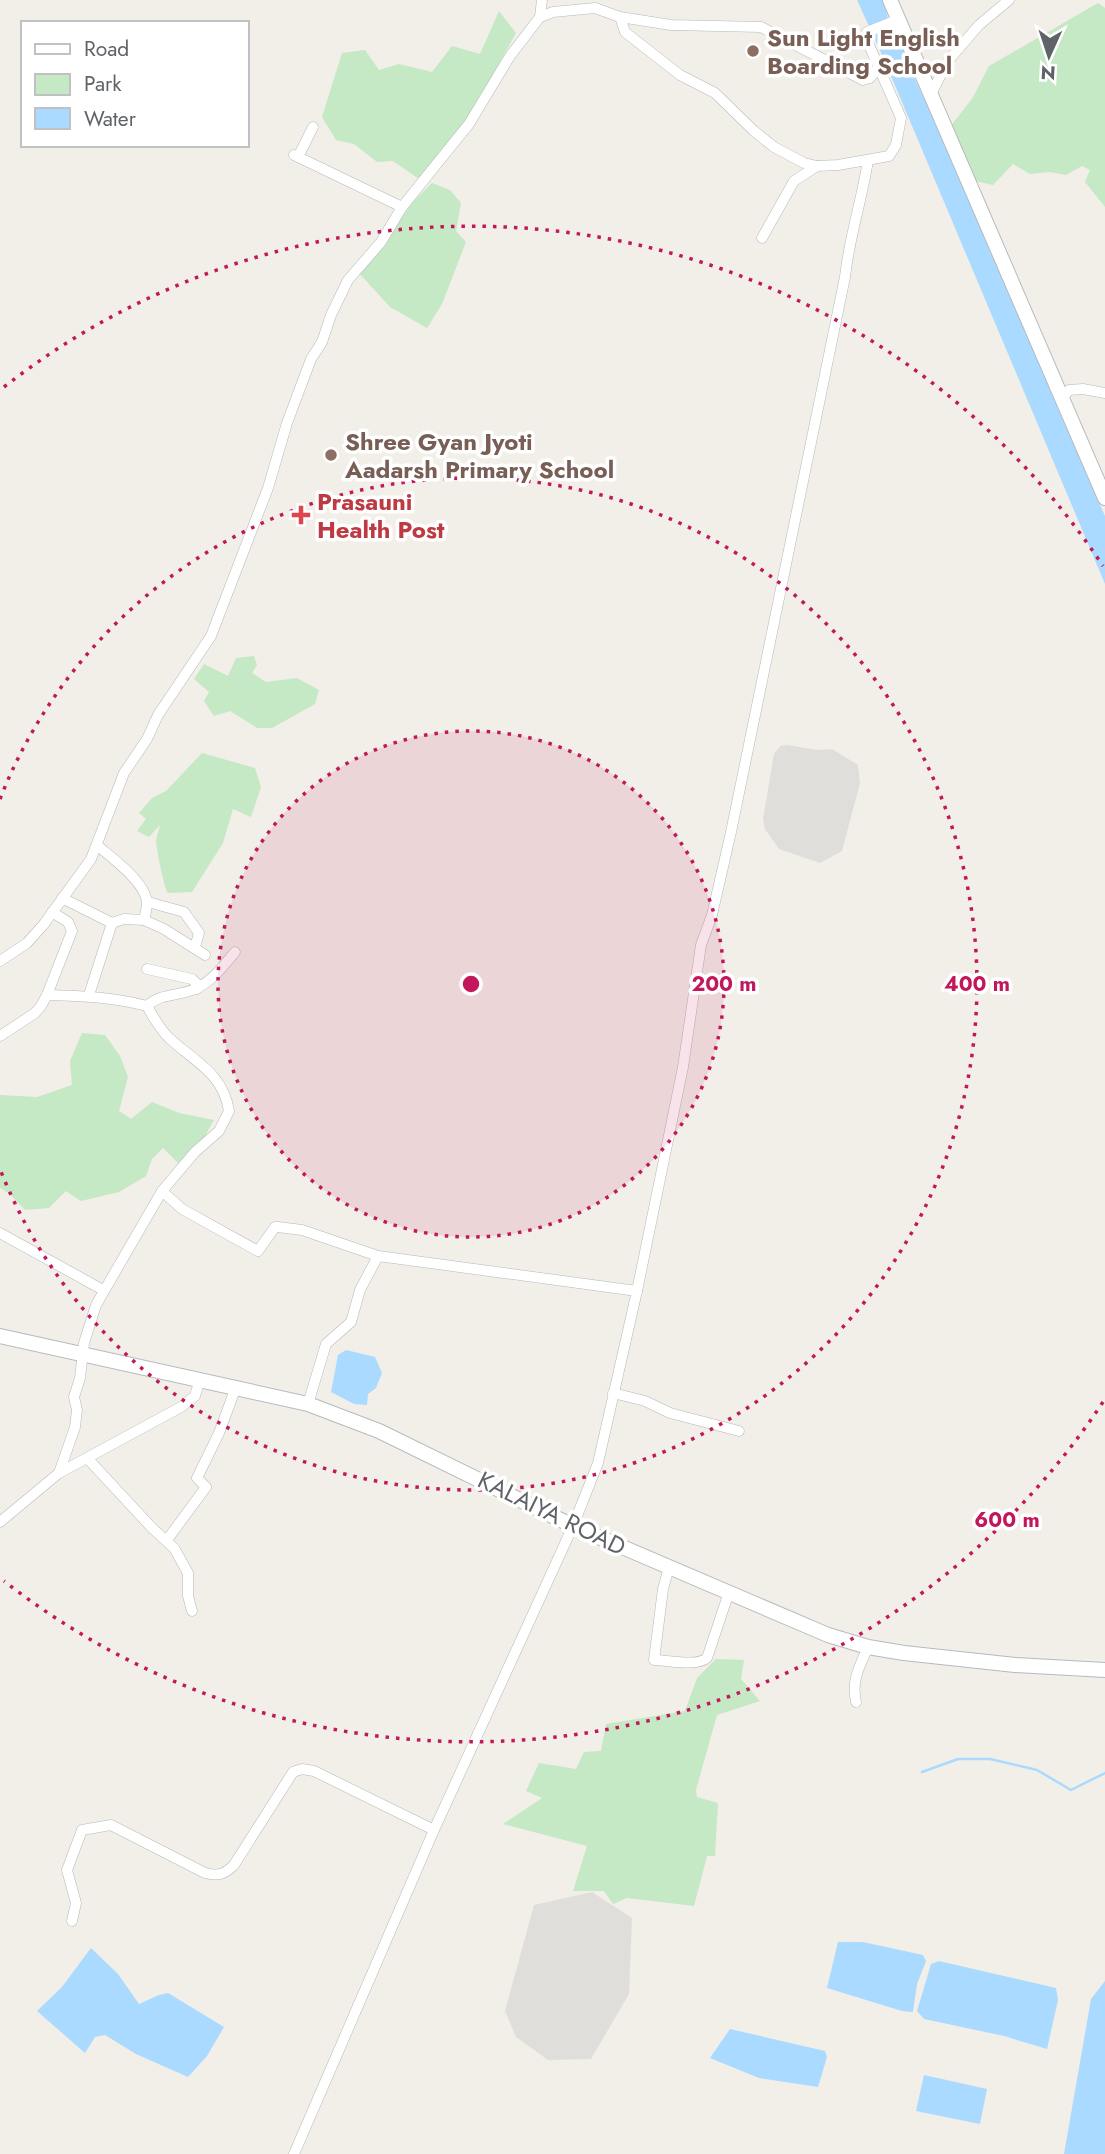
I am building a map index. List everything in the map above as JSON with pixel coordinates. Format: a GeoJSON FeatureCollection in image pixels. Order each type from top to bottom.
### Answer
{"type":"FeatureCollection","features":[{"type":"Feature","properties":{"kind":"main road"},"geometry":{"type":"LineString","coordinates":[[893,10],[1105,499]]}},
{"type":"Feature","properties":{"kind":"main road","name":"KALAIYA ROAD"},"geometry":{"type":"LineString","coordinates":[[0,1336],[308,1404],[422,1450],[573,1526],[828,1635],[868,1647],[1015,1665],[1105,1670]]}},
{"type":"Feature","properties":{"kind":"street"},"geometry":{"type":"LineString","coordinates":[[0,961],[27,943],[91,859],[124,774],[147,739],[158,715],[211,636],[268,488],[287,423],[311,359],[322,342],[340,295],[348,281],[381,242],[402,207],[469,124],[510,56],[540,17],[542,0]]}},
{"type":"Feature","properties":{"kind":"street"},"geometry":{"type":"LineString","coordinates":[[930,96],[948,61],[979,25],[1009,0]]}},
{"type":"Feature","properties":{"kind":"street"},"geometry":{"type":"LineString","coordinates":[[540,17],[592,4],[620,17],[671,25],[761,27],[863,80],[870,78],[879,66]]}},
{"type":"Feature","properties":{"kind":"street"},"geometry":{"type":"LineString","coordinates":[[620,17],[625,32],[680,75],[715,93],[754,131],[804,163],[817,166],[889,156],[896,145],[901,118],[865,36],[893,10]]}},
{"type":"Feature","properties":{"kind":"street"},"geometry":{"type":"LineString","coordinates":[[313,127],[296,156],[402,207]]}},
{"type":"Feature","properties":{"kind":"street"},"geometry":{"type":"LineString","coordinates":[[294,2154],[434,1830],[573,1526],[598,1463],[683,1067],[701,945],[712,915],[731,832],[868,160]]}},
{"type":"Feature","properties":{"kind":"street"},"geometry":{"type":"LineString","coordinates":[[762,239],[794,181],[817,166]]}},
{"type":"Feature","properties":{"kind":"street"},"geometry":{"type":"LineString","coordinates":[[1062,400],[1069,390],[1083,389],[1105,393]]}},
{"type":"Feature","properties":{"kind":"street"},"geometry":{"type":"LineString","coordinates":[[98,846],[129,873],[143,892],[148,902],[144,920]]}},
{"type":"Feature","properties":{"kind":"street"},"geometry":{"type":"LineString","coordinates":[[62,898],[112,923],[124,919],[144,920],[164,929],[205,955]]}},
{"type":"Feature","properties":{"kind":"street"},"geometry":{"type":"LineString","coordinates":[[148,902],[184,912],[200,933],[195,947]]}},
{"type":"Feature","properties":{"kind":"street"},"geometry":{"type":"LineString","coordinates":[[0,1036],[35,1013],[47,995],[72,931],[68,922],[52,912]]}},
{"type":"Feature","properties":{"kind":"street"},"geometry":{"type":"LineString","coordinates":[[89,995],[112,923]]}},
{"type":"Feature","properties":{"kind":"street"},"geometry":{"type":"LineString","coordinates":[[147,1006],[159,997],[197,989],[212,979],[235,951]]}},
{"type":"Feature","properties":{"kind":"street"},"geometry":{"type":"LineString","coordinates":[[147,969],[192,979],[198,985],[197,989]]}},
{"type":"Feature","properties":{"kind":"street"},"geometry":{"type":"LineString","coordinates":[[47,995],[89,995],[147,1006],[167,1036],[213,1073],[223,1087],[229,1111],[219,1131],[195,1152],[162,1191],[103,1290],[89,1322],[80,1378],[74,1397],[77,1410],[75,1427],[59,1473]]}},
{"type":"Feature","properties":{"kind":"street"},"geometry":{"type":"LineString","coordinates":[[162,1191],[182,1209],[258,1251],[275,1227],[278,1227],[302,1230],[378,1256],[637,1291]]}},
{"type":"Feature","properties":{"kind":"street"},"geometry":{"type":"LineString","coordinates":[[0,1233],[103,1290]]}},
{"type":"Feature","properties":{"kind":"street"},"geometry":{"type":"LineString","coordinates":[[308,1404],[326,1345],[351,1322],[360,1290],[378,1256]]}},
{"type":"Feature","properties":{"kind":"street"},"geometry":{"type":"LineString","coordinates":[[0,1522],[59,1473],[181,1407],[195,1396],[200,1379]]}},
{"type":"Feature","properties":{"kind":"street"},"geometry":{"type":"LineString","coordinates":[[167,1540],[206,1487],[197,1478],[219,1433],[236,1387]]}},
{"type":"Feature","properties":{"kind":"street"},"geometry":{"type":"LineString","coordinates":[[613,1393],[645,1401],[670,1413],[739,1431]]}},
{"type":"Feature","properties":{"kind":"street"},"geometry":{"type":"LineString","coordinates":[[88,1459],[152,1528],[167,1540],[185,1565],[192,1611]]}},
{"type":"Feature","properties":{"kind":"street"},"geometry":{"type":"LineString","coordinates":[[669,1567],[663,1590],[654,1660],[702,1662],[707,1658],[729,1592]]}},
{"type":"Feature","properties":{"kind":"street"},"geometry":{"type":"LineString","coordinates":[[856,1702],[856,1670],[868,1647]]}},
{"type":"Feature","properties":{"kind":"street"},"geometry":{"type":"LineString","coordinates":[[72,1921],[76,1903],[67,1870],[82,1830],[111,1825],[205,1873],[226,1873],[234,1865],[293,1772],[302,1769],[314,1772],[434,1830]]}},
{"type":"Feature","properties":{"kind":"shaded area"},"geometry":{"type":"Polygon","coordinates":[[[780,746],[818,750],[832,749],[858,765],[860,783],[842,851],[820,863],[779,849],[765,829],[763,819],[774,754],[780,746]]]}},
{"type":"Feature","properties":{"kind":"shaded area"},"geometry":{"type":"Polygon","coordinates":[[[592,1892],[632,1918],[629,1994],[591,2059],[548,2060],[516,2037],[505,2011],[534,1905],[592,1892]]]}},
{"type":"Feature","properties":{"kind":"green space"},"geometry":{"type":"Polygon","coordinates":[[[1098,3],[1105,8],[1105,207],[1085,182],[1090,170],[1082,166],[1066,175],[1050,172],[1030,174],[1013,164],[993,185],[970,180],[949,128],[972,99],[989,66],[1098,3]]]}},
{"type":"Feature","properties":{"kind":"green space"},"geometry":{"type":"Polygon","coordinates":[[[499,11],[516,33],[469,118],[419,179],[393,161],[377,162],[354,144],[336,140],[322,117],[342,53],[365,50],[379,70],[399,64],[432,72],[452,46],[480,54],[499,11]]]}},
{"type":"Feature","properties":{"kind":"green space"},"geometry":{"type":"Polygon","coordinates":[[[432,183],[450,190],[461,203],[456,231],[466,242],[442,304],[427,328],[390,307],[359,273],[414,201],[432,183]]]}},
{"type":"Feature","properties":{"kind":"green space"},"geometry":{"type":"Polygon","coordinates":[[[254,656],[257,665],[252,673],[266,682],[297,678],[319,690],[315,704],[272,728],[257,728],[230,711],[214,716],[204,701],[209,692],[194,679],[204,664],[228,676],[236,658],[254,656]]]}},
{"type":"Feature","properties":{"kind":"green space"},"geometry":{"type":"Polygon","coordinates":[[[202,753],[255,768],[261,787],[251,817],[233,809],[223,843],[192,892],[168,893],[156,842],[160,825],[149,837],[137,831],[146,819],[139,813],[152,798],[166,791],[202,753]]]}},
{"type":"Feature","properties":{"kind":"green space"},"geometry":{"type":"Polygon","coordinates":[[[82,1033],[105,1035],[120,1056],[128,1077],[119,1111],[131,1119],[152,1102],[179,1113],[214,1120],[204,1138],[179,1164],[163,1148],[152,1159],[146,1176],[119,1192],[81,1201],[66,1191],[49,1208],[25,1210],[10,1194],[0,1188],[0,1095],[37,1097],[72,1085],[70,1061],[82,1033]]]}},
{"type":"Feature","properties":{"kind":"green space"},"geometry":{"type":"Polygon","coordinates":[[[716,1659],[744,1660],[741,1679],[760,1701],[717,1715],[696,1790],[697,1797],[718,1803],[715,1856],[707,1856],[694,1906],[627,1898],[613,1904],[604,1891],[573,1891],[587,1846],[503,1824],[542,1798],[526,1791],[539,1763],[576,1769],[584,1752],[601,1751],[606,1724],[685,1711],[697,1678],[716,1659]]]}},
{"type":"Feature","properties":{"kind":"water"},"geometry":{"type":"Polygon","coordinates":[[[857,0],[884,0],[889,24],[901,37],[913,75],[1040,359],[1050,390],[1105,516],[1105,584],[883,57],[857,0]]]}},
{"type":"Feature","properties":{"kind":"water"},"geometry":{"type":"Polygon","coordinates":[[[346,1350],[375,1357],[382,1373],[376,1388],[368,1394],[367,1405],[354,1404],[331,1392],[338,1355],[346,1350]]]}},
{"type":"Feature","properties":{"kind":"water"},"geometry":{"type":"Polygon","coordinates":[[[838,1942],[863,1942],[923,1955],[926,1961],[917,1984],[913,2012],[827,1988],[838,1942]]]}},
{"type":"Feature","properties":{"kind":"water"},"geometry":{"type":"Polygon","coordinates":[[[91,1948],[118,1974],[139,2004],[168,1993],[224,2027],[207,2056],[188,2077],[136,2054],[105,2035],[95,2037],[85,2053],[37,2011],[62,1987],[91,1948]]]}},
{"type":"Feature","properties":{"kind":"water"},"geometry":{"type":"Polygon","coordinates":[[[939,1961],[1056,1988],[1058,2000],[1047,2049],[1004,2036],[924,2019],[917,2011],[931,1964],[939,1961]]]}},
{"type":"Feature","properties":{"kind":"water"},"geometry":{"type":"Polygon","coordinates":[[[1105,1981],[1105,2154],[1064,2154],[1091,1999],[1105,1981]]]}},
{"type":"Feature","properties":{"kind":"water"},"geometry":{"type":"Polygon","coordinates":[[[730,2029],[825,2051],[827,2057],[818,2087],[759,2078],[710,2058],[730,2029]]]}},
{"type":"Feature","properties":{"kind":"water"},"geometry":{"type":"Polygon","coordinates":[[[924,2075],[987,2089],[980,2124],[916,2111],[924,2075]]]}},
{"type":"Feature","properties":{"kind":"waterway"},"geometry":{"type":"LineString","coordinates":[[922,1772],[958,1759],[990,1759],[1037,1770],[1071,1790],[1105,1773]]}},
{"type":"Feature","properties":{"kind":"place","name":"Sun Light English Boarding School"},"geometry":{"type":"Point","coordinates":[753,51]}},
{"type":"Feature","properties":{"kind":"place","name":"Shree Gyan Jyoti Aadarsh Primary School"},"geometry":{"type":"Point","coordinates":[331,455]}},
{"type":"Feature","properties":{"kind":"place","name":"Prasauni Health Post"},"geometry":{"type":"Point","coordinates":[301,515]}}]}
